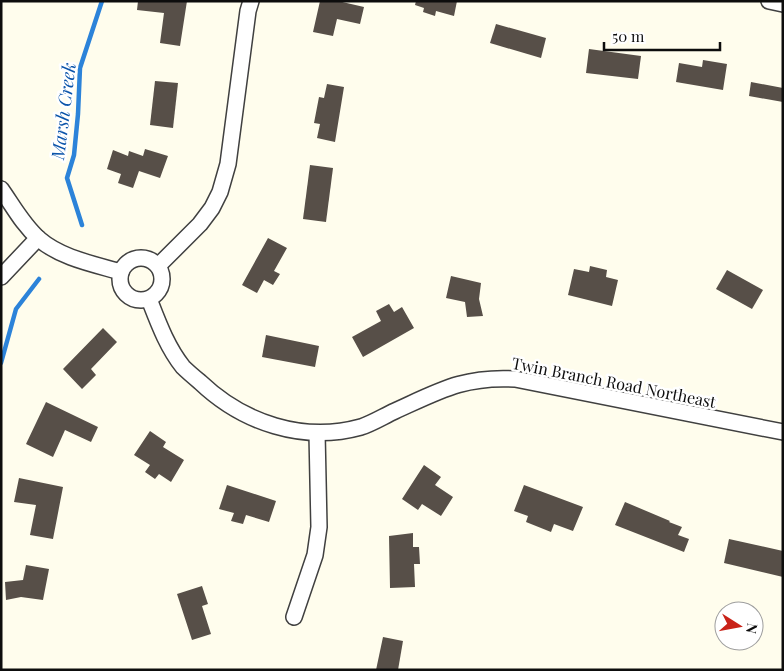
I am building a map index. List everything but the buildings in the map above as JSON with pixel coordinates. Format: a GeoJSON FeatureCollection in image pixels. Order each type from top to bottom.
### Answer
{"type":"FeatureCollection","features":[{"type":"Feature","properties":{"kind":"street"},"geometry":{"type":"LineString","coordinates":[[158,266],[200,224],[212,208],[220,192],[228,164],[251,1]]}},
{"type":"Feature","properties":{"kind":"street"},"geometry":{"type":"LineString","coordinates":[[768,1],[783,4]]}},
{"type":"Feature","properties":{"kind":"street"},"geometry":{"type":"LineString","coordinates":[[1,189],[24,222],[38,238],[55,250],[121,272]]}},
{"type":"Feature","properties":{"kind":"street"},"geometry":{"type":"LineString","coordinates":[[1,277],[38,238]]}},
{"type":"Feature","properties":{"kind":"street"},"geometry":{"type":"LineString","coordinates":[[138,257],[152,261],[158,266],[162,272],[162,284],[156,294],[150,299],[137,300],[125,293],[121,286],[121,272],[127,263],[138,257]]}},
{"type":"Feature","properties":{"kind":"street","name":"Twin Branch Road Northeast"},"geometry":{"type":"LineString","coordinates":[[150,299],[159,325],[183,367],[216,397],[240,413],[264,423],[292,430],[317,433],[340,432],[362,426],[448,386],[472,380],[497,378],[515,379],[783,432]]}},
{"type":"Feature","properties":{"kind":"street"},"geometry":{"type":"LineString","coordinates":[[294,617],[315,555],[319,527],[317,433]]}},
{"type":"Feature","properties":{"kind":"waterway","name":"Marsh Creek"},"geometry":{"type":"LineString","coordinates":[[82,225],[67,178],[74,155],[80,68],[102,1]]}},
{"type":"Feature","properties":{"kind":"waterway","name":"Marsh Creek"},"geometry":{"type":"LineString","coordinates":[[1,363],[16,309],[39,279]]}}]}
